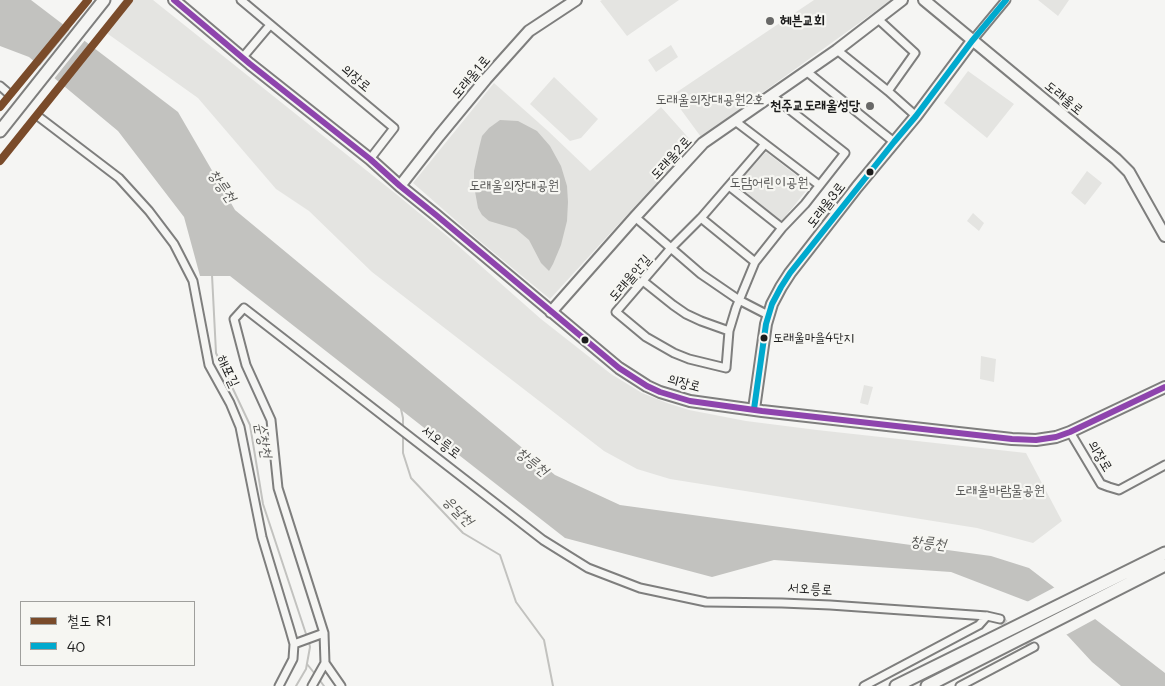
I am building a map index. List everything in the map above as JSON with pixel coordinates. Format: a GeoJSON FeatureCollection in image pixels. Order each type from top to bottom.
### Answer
{"type":"FeatureCollection","features":[{"type":"Feature","properties":{"kind":"main road"},"geometry":{"type":"LineString","coordinates":[[0,131],[103,1]]}},
{"type":"Feature","properties":{"kind":"main road"},"geometry":{"type":"LineString","coordinates":[[1100,585],[1112,572],[1165,544]]}},
{"type":"Feature","properties":{"kind":"main road"},"geometry":{"type":"LineString","coordinates":[[896,686],[1165,553]]}},
{"type":"Feature","properties":{"kind":"main road"},"geometry":{"type":"LineString","coordinates":[[927,686],[1165,565]]}},
{"type":"Feature","properties":{"kind":"main road"},"geometry":{"type":"LineString","coordinates":[[1109,594],[1126,594],[1165,574]]}},
{"type":"Feature","properties":{"kind":"street","name":"의장로"},"geometry":{"type":"LineString","coordinates":[[174,0],[243,58],[370,159],[619,368],[647,386],[690,401],[1012,440],[1036,440],[1056,437],[1165,386]]}},
{"type":"Feature","properties":{"kind":"street","name":"의장로"},"geometry":{"type":"LineString","coordinates":[[241,0],[394,128],[370,159]]}},
{"type":"Feature","properties":{"kind":"street","name":"도래울1로"},"geometry":{"type":"LineString","coordinates":[[400,186],[444,130],[528,31],[576,0]]}},
{"type":"Feature","properties":{"kind":"street","name":"도래울2로"},"geometry":{"type":"LineString","coordinates":[[551,312],[703,143],[837,50],[902,0]]}},
{"type":"Feature","properties":{"kind":"street","name":"도래울로"},"geometry":{"type":"LineString","coordinates":[[924,0],[1116,159],[1129,172],[1165,236]]}},
{"type":"Feature","properties":{"kind":"street"},"geometry":{"type":"LineString","coordinates":[[972,41],[1006,0]]}},
{"type":"Feature","properties":{"kind":"street"},"geometry":{"type":"LineString","coordinates":[[878,19],[915,53],[888,91]]}},
{"type":"Feature","properties":{"kind":"street"},"geometry":{"type":"LineString","coordinates":[[243,58],[270,25]]}},
{"type":"Feature","properties":{"kind":"street","name":"도래울3로"},"geometry":{"type":"LineString","coordinates":[[754,409],[768,315],[772,304],[790,273],[916,116],[972,41]]}},
{"type":"Feature","properties":{"kind":"street"},"geometry":{"type":"LineString","coordinates":[[837,50],[916,116]]}},
{"type":"Feature","properties":{"kind":"street"},"geometry":{"type":"LineString","coordinates":[[806,71],[894,142]]}},
{"type":"Feature","properties":{"kind":"street"},"geometry":{"type":"LineString","coordinates":[[0,86],[7,92]]}},
{"type":"Feature","properties":{"kind":"street","name":"도래울안길"},"geometry":{"type":"LineString","coordinates":[[765,144],[616,312],[646,337],[689,359],[726,368],[729,331],[739,300],[755,262],[782,228],[805,204],[845,152],[771,95]]}},
{"type":"Feature","properties":{"kind":"street","name":"해포길"},"geometry":{"type":"LineString","coordinates":[[39,117],[120,178],[149,210],[174,244],[193,282],[209,365],[230,403],[240,427],[262,537],[290,630],[296,643],[293,659],[279,686]]}},
{"type":"Feature","properties":{"kind":"street"},"geometry":{"type":"LineString","coordinates":[[735,121],[819,185]]}},
{"type":"Feature","properties":{"kind":"street"},"geometry":{"type":"LineString","coordinates":[[729,186],[782,228]]}},
{"type":"Feature","properties":{"kind":"street"},"geometry":{"type":"LineString","coordinates":[[636,217],[701,274],[739,300],[768,315]]}},
{"type":"Feature","properties":{"kind":"street"},"geometry":{"type":"LineString","coordinates":[[701,218],[755,262]]}},
{"type":"Feature","properties":{"kind":"street"},"geometry":{"type":"LineString","coordinates":[[643,281],[686,314],[701,322],[729,331]]}},
{"type":"Feature","properties":{"kind":"street","name":"서오릉로"},"geometry":{"type":"LineString","coordinates":[[324,666],[321,635],[278,488],[271,420],[246,366],[234,319],[244,308],[544,540],[588,568],[640,588],[706,602],[830,605],[987,616],[1000,619]]}},
{"type":"Feature","properties":{"kind":"street","name":"의장로"},"geometry":{"type":"LineString","coordinates":[[1070,432],[1101,484],[1109,487],[1119,490],[1165,465]]}},
{"type":"Feature","properties":{"kind":"street"},"geometry":{"type":"LineString","coordinates":[[864,686],[979,625],[987,616]]}},
{"type":"Feature","properties":{"kind":"street"},"geometry":{"type":"LineString","coordinates":[[296,643],[321,635]]}},
{"type":"Feature","properties":{"kind":"street"},"geometry":{"type":"LineString","coordinates":[[960,686],[1034,648]]}},
{"type":"Feature","properties":{"kind":"street"},"geometry":{"type":"LineString","coordinates":[[312,686],[324,666],[341,686]]}},
{"type":"Feature","properties":{"kind":"green space","name":"도래울바람물공원"},"geometry":{"type":"Polygon","coordinates":[[[123,0],[153,0],[396,194],[541,319],[611,374],[642,393],[689,410],[746,421],[1026,453],[1062,521],[1033,543],[977,528],[670,479],[637,469],[604,451],[372,272],[309,211],[276,189],[198,98],[101,29],[123,0]]]}},
{"type":"Feature","properties":{"kind":"green space"},"geometry":{"type":"Polygon","coordinates":[[[679,0],[627,36],[600,1],[679,0]]]}},
{"type":"Feature","properties":{"kind":"green space","name":"도래울의장대공원2호"},"geometry":{"type":"Polygon","coordinates":[[[814,0],[891,0],[701,137],[671,96],[814,0]]]}},
{"type":"Feature","properties":{"kind":"green space"},"geometry":{"type":"Polygon","coordinates":[[[1038,0],[1069,0],[1058,16],[1038,0]]]}},
{"type":"Feature","properties":{"kind":"green space"},"geometry":{"type":"Polygon","coordinates":[[[671,45],[678,57],[656,72],[648,60],[671,45]]]}},
{"type":"Feature","properties":{"kind":"green space"},"geometry":{"type":"Polygon","coordinates":[[[968,71],[1014,104],[987,138],[944,103],[968,71]]]}},
{"type":"Feature","properties":{"kind":"green space"},"geometry":{"type":"Polygon","coordinates":[[[554,77],[598,119],[581,138],[570,141],[530,104],[554,77]]]}},
{"type":"Feature","properties":{"kind":"green space","name":"도래울의장대공원"},"geometry":{"type":"Polygon","coordinates":[[[494,83],[590,171],[661,107],[693,143],[550,299],[413,183],[494,83]]]}},
{"type":"Feature","properties":{"kind":"green space","name":"도담어린이공원"},"geometry":{"type":"Polygon","coordinates":[[[766,152],[810,186],[781,222],[736,185],[766,152]]]}},
{"type":"Feature","properties":{"kind":"green space"},"geometry":{"type":"Polygon","coordinates":[[[1087,171],[1102,183],[1085,205],[1071,193],[1087,171]]]}},
{"type":"Feature","properties":{"kind":"green space"},"geometry":{"type":"Polygon","coordinates":[[[973,213],[984,223],[979,231],[967,221],[973,213]]]}},
{"type":"Feature","properties":{"kind":"green space"},"geometry":{"type":"Polygon","coordinates":[[[981,356],[996,359],[994,382],[980,379],[981,356]]]}},
{"type":"Feature","properties":{"kind":"green space"},"geometry":{"type":"Polygon","coordinates":[[[864,385],[873,387],[868,405],[860,403],[864,385]]]}},
{"type":"Feature","properties":{"kind":"water","name":"창릉천"},"geometry":{"type":"Polygon","coordinates":[[[0,0],[31,0],[178,112],[235,210],[555,475],[620,505],[991,556],[1029,568],[1165,673],[1165,686],[1121,686],[1092,662],[1068,636],[1029,602],[951,572],[774,560],[712,577],[565,538],[230,276],[200,276],[184,217],[118,131],[29,57],[0,46],[0,0]]]}},
{"type":"Feature","properties":{"kind":"water"},"geometry":{"type":"Polygon","coordinates":[[[500,120],[518,121],[537,131],[550,146],[561,166],[567,186],[567,221],[561,245],[549,271],[541,263],[529,240],[516,229],[489,221],[478,208],[474,186],[474,171],[482,136],[500,120]]]}},
{"type":"Feature","properties":{"kind":"pier"},"geometry":{"type":"Polygon","coordinates":[[[71,28],[86,39],[53,80],[38,68],[71,28]]]}},
{"type":"Feature","properties":{"kind":"pier"},"geometry":{"type":"Polygon","coordinates":[[[1057,586],[1097,618],[1064,636],[1025,603],[1057,586]]]}},
{"type":"Feature","properties":{"kind":"waterway","name":"순창천"},"geometry":{"type":"LineString","coordinates":[[212,275],[216,353],[250,425],[263,504],[307,637]]}},
{"type":"Feature","properties":{"kind":"waterway","name":"응달천"},"geometry":{"type":"LineString","coordinates":[[401,409],[403,429]]}},
{"type":"Feature","properties":{"kind":"waterway","name":"응달천"},"geometry":{"type":"LineString","coordinates":[[403,434],[403,453],[411,478],[463,533],[500,555],[516,602],[544,640],[553,686]]}},
{"type":"Feature","properties":{"kind":"waterway","name":"순창천"},"geometry":{"type":"LineString","coordinates":[[296,686],[306,669],[310,647],[309,642]]}},
{"type":"Feature","properties":{"kind":"waterway"},"geometry":{"type":"LineString","coordinates":[[307,664],[315,674]]}},
{"type":"Feature","properties":{"kind":"waterway"},"geometry":{"type":"LineString","coordinates":[[318,678],[324,686]]}},
{"type":"Feature","properties":{"kind":"tunnel"},"geometry":{"type":"LineString","coordinates":[[1000,619],[1034,647]]}},
{"type":"Feature","properties":{"kind":"rail line","name":"R1"},"geometry":{"type":"LineString","coordinates":[[0,107],[88,0]]}},
{"type":"Feature","properties":{"kind":"rail line","name":"R1"},"geometry":{"type":"LineString","coordinates":[[0,161],[129,0]]}},
{"type":"Feature","properties":{"kind":"transit line"},"geometry":{"type":"LineString","coordinates":[[174,0],[250,64],[370,159],[619,368],[660,392],[690,401],[762,411],[1012,439],[1036,440],[1056,437],[1070,432],[1165,387]]}},
{"type":"Feature","properties":{"kind":"transit line","name":"40"},"geometry":{"type":"LineString","coordinates":[[754,409],[766,324],[772,304],[781,287],[790,273],[1006,0]]}},
{"type":"Feature","properties":{"kind":"place","name":"헤븐교회"},"geometry":{"type":"Point","coordinates":[770,21]}},
{"type":"Feature","properties":{"kind":"place","name":"천주교도래울성당"},"geometry":{"type":"Point","coordinates":[870,106]}},
{"type":"Feature","properties":{"kind":"place","name":"도래울마을4단지"},"geometry":{"type":"Point","coordinates":[764,338]}}]}
